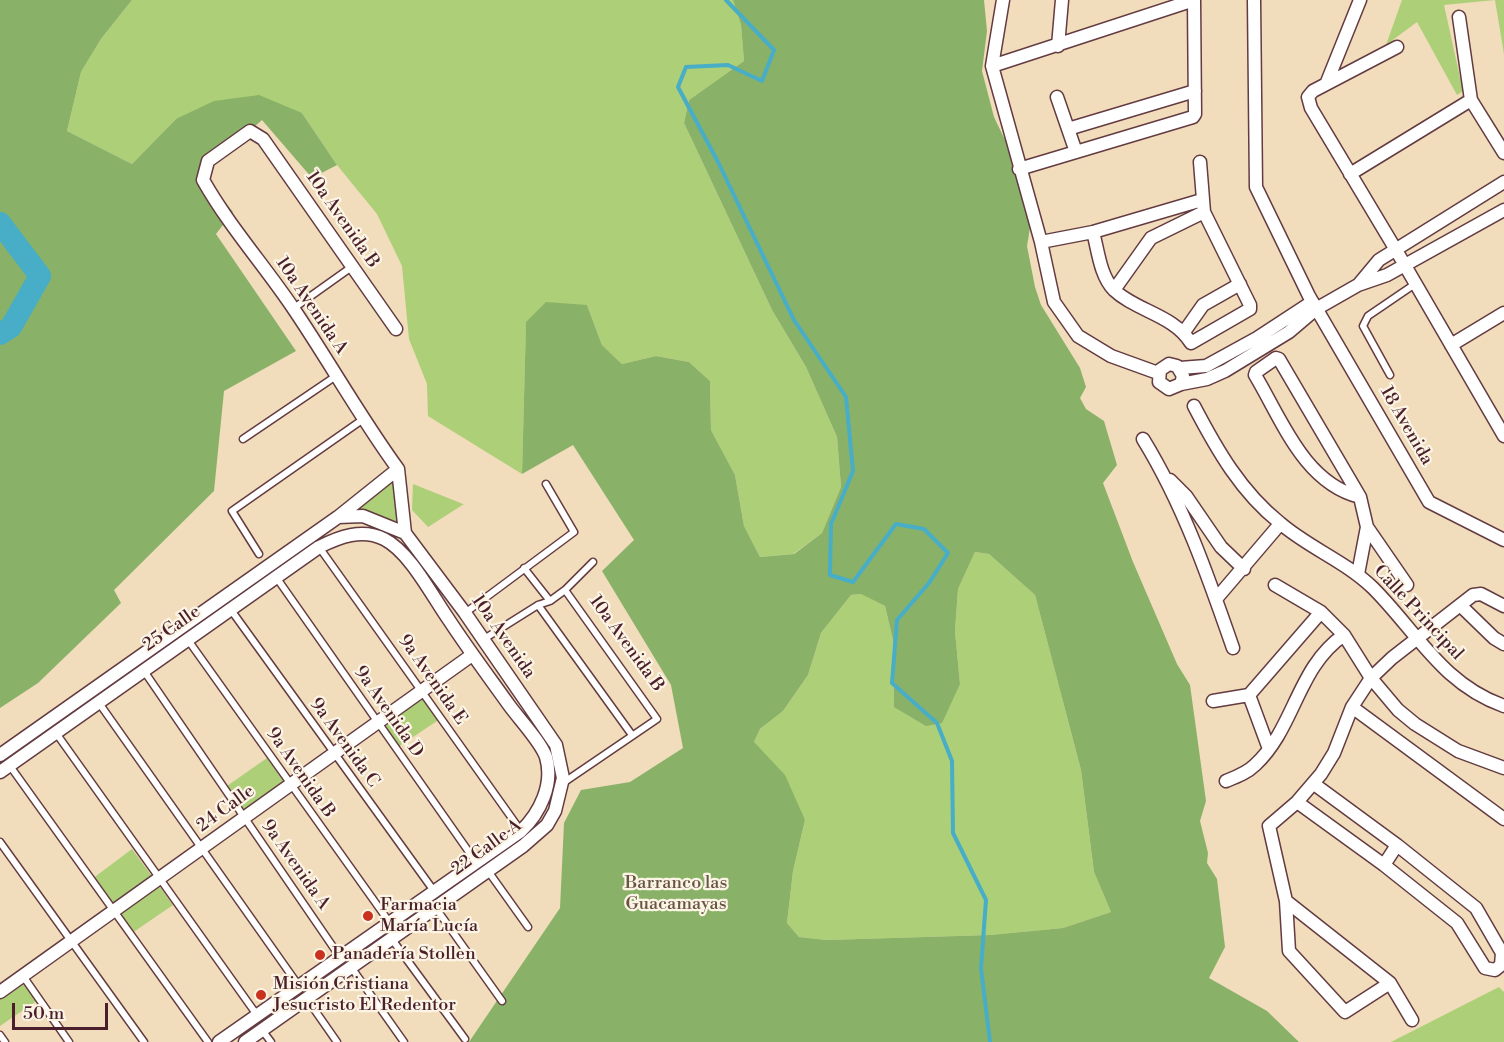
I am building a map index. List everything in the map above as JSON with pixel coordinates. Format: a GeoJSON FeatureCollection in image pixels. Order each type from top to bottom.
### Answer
{"type":"FeatureCollection","features":[{"type":"Feature","properties":{"kind":"street"},"geometry":{"type":"LineString","coordinates":[[1003,0],[992,66],[1041,242],[1054,302],[1078,336],[1111,356],[1158,374]]}},
{"type":"Feature","properties":{"kind":"street"},"geometry":{"type":"LineString","coordinates":[[1058,46],[1062,0]]}},
{"type":"Feature","properties":{"kind":"street","name":"18 Avenida"},"geometry":{"type":"LineString","coordinates":[[1254,0],[1256,187],[1312,302],[1430,502],[1504,540]]}},
{"type":"Feature","properties":{"kind":"street"},"geometry":{"type":"LineString","coordinates":[[1327,82],[1360,0]]}},
{"type":"Feature","properties":{"kind":"street"},"geometry":{"type":"LineString","coordinates":[[992,66],[1189,1],[1195,91],[1193,117],[1019,169]]}},
{"type":"Feature","properties":{"kind":"street"},"geometry":{"type":"LineString","coordinates":[[1459,17],[1471,100],[1504,153]]}},
{"type":"Feature","properties":{"kind":"street"},"geometry":{"type":"LineString","coordinates":[[1397,47],[1327,82],[1313,91],[1308,98],[1311,108],[1451,345],[1499,416],[1504,436]]}},
{"type":"Feature","properties":{"kind":"street"},"geometry":{"type":"LineString","coordinates":[[1068,129],[1195,91]]}},
{"type":"Feature","properties":{"kind":"street"},"geometry":{"type":"LineString","coordinates":[[1057,97],[1076,152]]}},
{"type":"Feature","properties":{"kind":"street"},"geometry":{"type":"LineString","coordinates":[[1350,174],[1471,100]]}},
{"type":"Feature","properties":{"kind":"street","name":"10a Avenida A"},"geometry":{"type":"LineString","coordinates":[[256,134],[250,131],[245,133],[208,161],[203,180],[214,200],[293,309],[362,420],[398,470]]}},
{"type":"Feature","properties":{"kind":"street","name":"10a Avenida B"},"geometry":{"type":"LineString","coordinates":[[256,134],[353,266],[396,329]]}},
{"type":"Feature","properties":{"kind":"street"},"geometry":{"type":"LineString","coordinates":[[1093,232],[1101,264],[1114,290],[1184,332],[1191,343],[1250,309],[1251,306],[1203,206],[1200,162]]}},
{"type":"Feature","properties":{"kind":"street"},"geometry":{"type":"LineString","coordinates":[[1358,285],[1379,260],[1504,182]]}},
{"type":"Feature","properties":{"kind":"street"},"geometry":{"type":"LineString","coordinates":[[1041,242],[1203,206]]}},
{"type":"Feature","properties":{"kind":"street"},"geometry":{"type":"LineString","coordinates":[[1114,290],[1151,238],[1203,206]]}},
{"type":"Feature","properties":{"kind":"street"},"geometry":{"type":"LineString","coordinates":[[1312,302],[1289,332],[1225,371],[1207,379],[1181,384],[1174,389],[1165,388],[1159,382],[1158,374],[1162,367],[1169,364],[1180,368],[1206,366],[1257,338],[1312,302],[1405,265],[1504,210]]}},
{"type":"Feature","properties":{"kind":"street"},"geometry":{"type":"LineString","coordinates":[[1184,332],[1203,305],[1240,284]]}},
{"type":"Feature","properties":{"kind":"street"},"geometry":{"type":"LineString","coordinates":[[1451,345],[1504,313]]}},
{"type":"Feature","properties":{"kind":"street"},"geometry":{"type":"LineString","coordinates":[[1360,497],[1337,489],[1312,470],[1255,375],[1256,372],[1276,358],[1279,359],[1360,497],[1367,527],[1407,585]]}},
{"type":"Feature","properties":{"kind":"street"},"geometry":{"type":"LineString","coordinates":[[1180,368],[1183,376],[1181,384]]}},
{"type":"Feature","properties":{"kind":"street","name":"Calle Principal"},"geometry":{"type":"LineString","coordinates":[[1194,406],[1236,479],[1280,524],[1358,574],[1444,670],[1468,689],[1504,705]]}},
{"type":"Feature","properties":{"kind":"street"},"geometry":{"type":"LineString","coordinates":[[1143,439],[1167,477],[1233,648]]}},
{"type":"Feature","properties":{"kind":"street"},"geometry":{"type":"LineString","coordinates":[[398,470],[405,534]]}},
{"type":"Feature","properties":{"kind":"street","name":"25 Calle"},"geometry":{"type":"LineString","coordinates":[[0,755],[338,517],[398,470]]}},
{"type":"Feature","properties":{"kind":"street"},"geometry":{"type":"LineString","coordinates":[[1167,477],[1178,487],[1221,547],[1244,569]]}},
{"type":"Feature","properties":{"kind":"street","name":"10a Avenida"},"geometry":{"type":"LineString","coordinates":[[338,517],[363,516],[405,534],[484,639],[556,745],[563,778],[560,789]]}},
{"type":"Feature","properties":{"kind":"street"},"geometry":{"type":"LineString","coordinates":[[1216,599],[1244,569],[1280,524]]}},
{"type":"Feature","properties":{"kind":"street"},"geometry":{"type":"LineString","coordinates":[[1358,574],[1367,527]]}},
{"type":"Feature","properties":{"kind":"street","name":"25 Calle"},"geometry":{"type":"LineString","coordinates":[[5,769],[319,547],[339,537],[360,533],[372,535]]}},
{"type":"Feature","properties":{"kind":"street","name":"10a Avenida"},"geometry":{"type":"LineString","coordinates":[[372,535],[384,539],[403,553],[472,655],[546,755],[547,783],[542,802]]}},
{"type":"Feature","properties":{"kind":"street"},"geometry":{"type":"LineString","coordinates":[[251,577],[260,589]]}},
{"type":"Feature","properties":{"kind":"street"},"geometry":{"type":"LineString","coordinates":[[1275,585],[1321,612],[1344,635],[1371,678],[1398,710],[1437,740],[1458,751],[1504,768]]}},
{"type":"Feature","properties":{"kind":"street"},"geometry":{"type":"LineString","coordinates":[[1390,983],[1344,1012],[1289,951],[1286,901],[1269,830],[1270,824],[1297,802],[1314,784],[1334,753],[1352,708],[1371,678],[1469,597],[1481,594],[1504,606]]}},
{"type":"Feature","properties":{"kind":"street"},"geometry":{"type":"LineString","coordinates":[[1460,605],[1494,638],[1504,644]]}},
{"type":"Feature","properties":{"kind":"street"},"geometry":{"type":"LineString","coordinates":[[1213,701],[1249,696],[1321,612]]}},
{"type":"Feature","properties":{"kind":"street"},"geometry":{"type":"LineString","coordinates":[[1226,781],[1255,766],[1269,749],[1314,663],[1330,644],[1344,635]]}},
{"type":"Feature","properties":{"kind":"street","name":"24 Calle"},"geometry":{"type":"LineString","coordinates":[[0,992],[472,655]]}},
{"type":"Feature","properties":{"kind":"street"},"geometry":{"type":"LineString","coordinates":[[1249,696],[1269,749]]}},
{"type":"Feature","properties":{"kind":"street"},"geometry":{"type":"LineString","coordinates":[[1352,708],[1504,819]]}},
{"type":"Feature","properties":{"kind":"street"},"geometry":{"type":"LineString","coordinates":[[1297,802],[1384,865],[1457,923],[1485,968],[1496,970],[1502,965],[1502,953],[1476,908],[1397,845],[1314,784]]}},
{"type":"Feature","properties":{"kind":"street","name":"22 Calle A"},"geometry":{"type":"LineString","coordinates":[[245,1042],[488,871],[547,825],[560,789]]}},
{"type":"Feature","properties":{"kind":"street","name":"22 Calle A"},"geometry":{"type":"LineString","coordinates":[[219,1042],[521,831],[533,819],[542,802]]}},
{"type":"Feature","properties":{"kind":"street"},"geometry":{"type":"LineString","coordinates":[[533,819],[547,825]]}},
{"type":"Feature","properties":{"kind":"street"},"geometry":{"type":"LineString","coordinates":[[1384,865],[1397,845]]}},
{"type":"Feature","properties":{"kind":"street"},"geometry":{"type":"LineString","coordinates":[[1286,901],[1390,983],[1412,1020]]}},
{"type":"Feature","properties":{"kind":"lane"},"geometry":{"type":"LineString","coordinates":[[293,309],[353,266]]}},
{"type":"Feature","properties":{"kind":"lane"},"geometry":{"type":"LineString","coordinates":[[1390,375],[1363,326],[1368,316],[1416,283]]}},
{"type":"Feature","properties":{"kind":"lane"},"geometry":{"type":"LineString","coordinates":[[243,439],[336,376]]}},
{"type":"Feature","properties":{"kind":"lane"},"geometry":{"type":"LineString","coordinates":[[259,554],[232,512],[362,420]]}},
{"type":"Feature","properties":{"kind":"lane"},"geometry":{"type":"LineString","coordinates":[[465,613],[574,531],[546,484]]}},
{"type":"Feature","properties":{"kind":"lane","name":"9a Avenida E"},"geometry":{"type":"LineString","coordinates":[[319,547],[521,831]]}},
{"type":"Feature","properties":{"kind":"lane"},"geometry":{"type":"LineString","coordinates":[[484,639],[538,604],[550,601],[565,590],[593,562]]}},
{"type":"Feature","properties":{"kind":"lane"},"geometry":{"type":"LineString","coordinates":[[524,568],[550,601]]}},
{"type":"Feature","properties":{"kind":"lane","name":"9a Avenida D"},"geometry":{"type":"LineString","coordinates":[[276,577],[476,862]]}},
{"type":"Feature","properties":{"kind":"lane","name":"10a Avenida B"},"geometry":{"type":"LineString","coordinates":[[565,590],[657,719],[632,735]]}},
{"type":"Feature","properties":{"kind":"lane"},"geometry":{"type":"LineString","coordinates":[[538,604],[632,735],[560,789]]}},
{"type":"Feature","properties":{"kind":"lane","name":"9a Avenida C"},"geometry":{"type":"LineString","coordinates":[[231,610],[434,892]]}},
{"type":"Feature","properties":{"kind":"lane","name":"9a Avenida B"},"geometry":{"type":"LineString","coordinates":[[188,639],[390,923]]}},
{"type":"Feature","properties":{"kind":"lane","name":"9a Avenida A"},"geometry":{"type":"LineString","coordinates":[[143,671],[340,957]]}},
{"type":"Feature","properties":{"kind":"lane"},"geometry":{"type":"LineString","coordinates":[[99,702],[299,986]]}},
{"type":"Feature","properties":{"kind":"lane"},"geometry":{"type":"LineString","coordinates":[[56,733],[257,1015]]}},
{"type":"Feature","properties":{"kind":"lane"},"geometry":{"type":"LineString","coordinates":[[5,769],[114,911],[208,1042]]}},
{"type":"Feature","properties":{"kind":"lane"},"geometry":{"type":"LineString","coordinates":[[0,842],[144,1042]]}},
{"type":"Feature","properties":{"kind":"lane"},"geometry":{"type":"LineString","coordinates":[[488,871],[528,927]]}},
{"type":"Feature","properties":{"kind":"lane"},"geometry":{"type":"LineString","coordinates":[[435,907],[502,1001]]}},
{"type":"Feature","properties":{"kind":"lane"},"geometry":{"type":"LineString","coordinates":[[391,938],[465,1039]]}},
{"type":"Feature","properties":{"kind":"lane"},"geometry":{"type":"LineString","coordinates":[[351,967],[404,1042]]}},
{"type":"Feature","properties":{"kind":"lane"},"geometry":{"type":"LineString","coordinates":[[23,976],[69,1042]]}},
{"type":"Feature","properties":{"kind":"lane"},"geometry":{"type":"LineString","coordinates":[[307,999],[337,1042]]}},
{"type":"Feature","properties":{"kind":"lane"},"geometry":{"type":"LineString","coordinates":[[262,1030],[271,1042]]}},
{"type":"Feature","properties":{"kind":"lane"},"geometry":{"type":"LineString","coordinates":[[0,1035],[5,1042]]}},
{"type":"Feature","properties":{"kind":"green space"},"geometry":{"type":"Polygon","coordinates":[[[0,0],[132,0],[101,39],[81,72],[67,131],[132,164],[176,119],[214,101],[259,95],[302,113],[337,165],[312,178],[262,120],[202,173],[233,212],[216,234],[296,351],[224,391],[214,491],[114,590],[121,603],[38,683],[0,708],[0,0]]]}},
{"type":"Feature","properties":{"kind":"green space"},"geometry":{"type":"Polygon","coordinates":[[[132,0],[733,0],[741,25],[744,61],[689,100],[684,123],[772,310],[806,367],[837,437],[841,487],[822,533],[793,554],[760,557],[744,526],[735,475],[711,430],[710,381],[689,362],[656,356],[622,364],[602,345],[587,305],[526,322],[522,474],[428,416],[427,384],[409,339],[402,266],[377,214],[337,165],[302,113],[176,119],[132,164],[67,131],[81,72],[101,39],[132,0]]]}},
{"type":"Feature","properties":{"kind":"green space","name":"Barranco las Guacamayas"},"geometry":{"type":"Polygon","coordinates":[[[733,0],[984,0],[987,31],[982,71],[994,117],[1006,142],[1021,191],[1033,210],[1027,246],[1035,287],[1041,305],[1080,368],[1086,387],[1080,398],[1086,409],[1104,421],[1117,465],[1103,483],[1133,562],[1177,664],[1190,685],[1206,801],[1200,821],[1208,853],[1207,863],[1217,879],[1225,947],[1209,978],[1267,1011],[1299,1042],[469,1042],[560,908],[564,823],[581,790],[630,782],[683,748],[671,685],[602,571],[634,540],[573,445],[522,474],[526,322],[546,302],[587,305],[602,345],[622,364],[656,356],[689,362],[710,381],[711,430],[735,475],[744,526],[760,557],[794,554],[822,533],[841,487],[837,437],[806,367],[772,310],[684,123],[689,100],[744,61],[741,25],[733,0]],[[975,552],[958,589],[955,631],[960,684],[942,723],[926,726],[894,707],[893,640],[885,606],[861,594],[851,595],[821,633],[808,675],[783,711],[760,729],[754,742],[785,775],[805,820],[793,871],[787,923],[799,937],[827,940],[990,935],[1063,928],[1111,912],[1094,872],[1081,770],[1035,595],[989,554],[975,552]]]}},
{"type":"Feature","properties":{"kind":"green space"},"geometry":{"type":"Polygon","coordinates":[[[1402,0],[1495,0],[1444,5],[1463,91],[1457,95],[1417,22],[1386,45],[1402,0]]]}},
{"type":"Feature","properties":{"kind":"green space"},"geometry":{"type":"Polygon","coordinates":[[[1495,0],[1504,0],[1504,54],[1495,0]]]}},
{"type":"Feature","properties":{"kind":"green space"},"geometry":{"type":"Polygon","coordinates":[[[396,478],[398,526],[353,512],[396,478]]]}},
{"type":"Feature","properties":{"kind":"green space"},"geometry":{"type":"Polygon","coordinates":[[[413,484],[464,504],[428,527],[412,510],[413,484]]]}},
{"type":"Feature","properties":{"kind":"green space"},"geometry":{"type":"Polygon","coordinates":[[[975,552],[989,554],[1035,595],[1081,770],[1094,872],[1111,912],[1063,928],[990,935],[827,940],[799,937],[787,923],[793,871],[805,820],[754,742],[760,729],[783,711],[808,675],[821,633],[851,595],[862,594],[885,606],[893,640],[894,707],[960,684],[955,631],[958,589],[975,552]]]}},
{"type":"Feature","properties":{"kind":"green space"},"geometry":{"type":"Polygon","coordinates":[[[417,692],[440,719],[398,747],[379,721],[417,692]]]}},
{"type":"Feature","properties":{"kind":"green space"},"geometry":{"type":"Polygon","coordinates":[[[267,758],[284,782],[244,810],[227,786],[267,758]]]}},
{"type":"Feature","properties":{"kind":"green space"},"geometry":{"type":"Polygon","coordinates":[[[132,849],[173,905],[132,933],[92,879],[132,849]]]}},
{"type":"Feature","properties":{"kind":"green space"},"geometry":{"type":"Polygon","coordinates":[[[20,975],[38,1000],[0,1026],[0,988],[20,975]]]}},
{"type":"Feature","properties":{"kind":"green space"},"geometry":{"type":"Polygon","coordinates":[[[1499,987],[1504,992],[1504,1042],[1391,1042],[1499,987]]]}},
{"type":"Feature","properties":{"kind":"waterway"},"geometry":{"type":"LineString","coordinates":[[726,0],[774,50],[762,81],[728,65],[686,67],[678,87],[718,162],[794,320],[846,397],[853,471],[831,524],[830,575],[853,582],[896,524],[924,529],[948,553],[929,583],[897,620],[892,683],[937,723],[952,761],[953,833],[986,900],[981,968],[990,1042]]}},
{"type":"Feature","properties":{"kind":"waterway"},"geometry":{"type":"LineString","coordinates":[[0,223],[40,276],[11,327],[0,334]]}},
{"type":"Feature","properties":{"kind":"place","name":"Farmacia María Lucía"},"geometry":{"type":"Point","coordinates":[368,916]}},
{"type":"Feature","properties":{"kind":"place","name":"Panadería Stollen"},"geometry":{"type":"Point","coordinates":[320,955]}},
{"type":"Feature","properties":{"kind":"place","name":"Misión Cristiana Jesucristo El Redentor"},"geometry":{"type":"Point","coordinates":[261,995]}}]}
